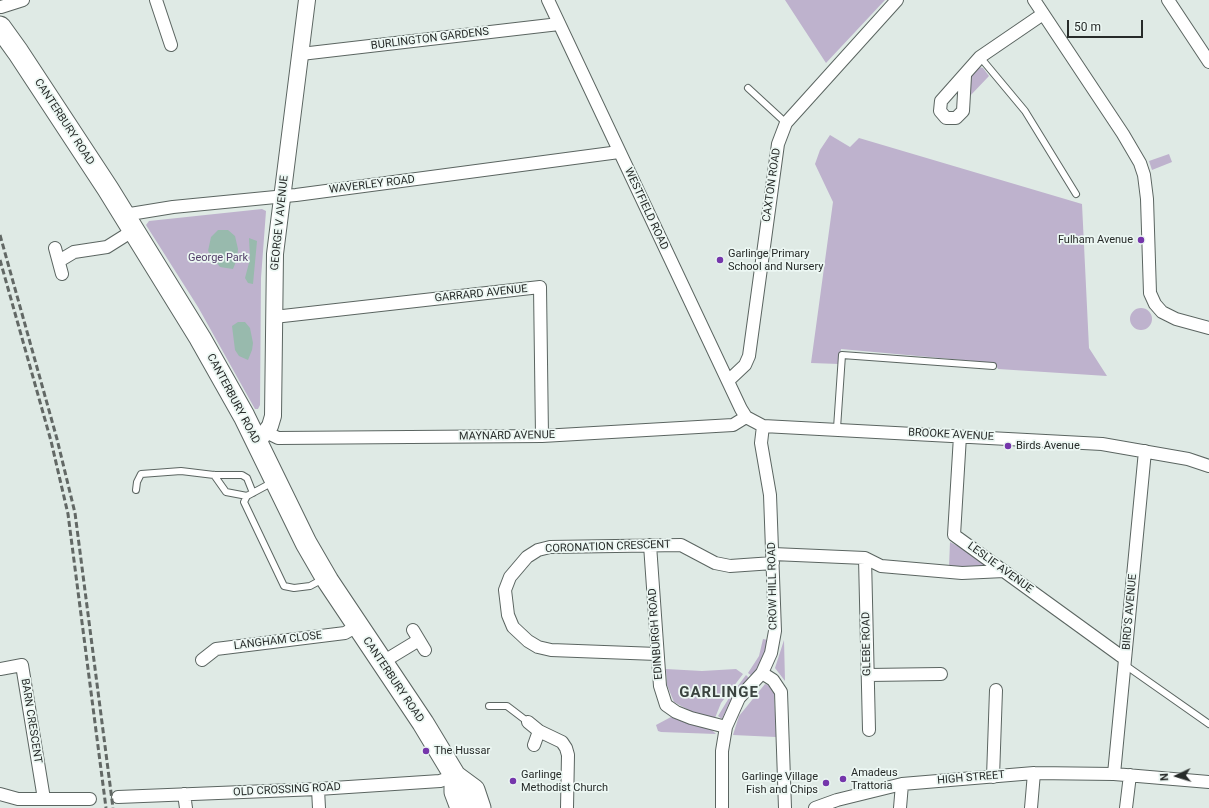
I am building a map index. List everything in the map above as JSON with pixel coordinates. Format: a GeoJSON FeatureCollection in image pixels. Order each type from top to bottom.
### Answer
{"type":"FeatureCollection","features":[{"type":"Feature","properties":{"kind":"highway","name":"CANTERBURY ROAD"},"geometry":{"type":"LineString","coordinates":[[0,28],[18,52],[129,222],[261,438],[276,481],[306,543],[326,577],[381,663],[423,723],[456,776],[477,799]]}},
{"type":"Feature","properties":{"kind":"highway"},"geometry":{"type":"LineString","coordinates":[[456,776],[455,792],[461,808]]}},
{"type":"Feature","properties":{"kind":"main road","name":"GEORGE V AVENUE"},"geometry":{"type":"LineString","coordinates":[[261,438],[273,416],[275,254],[307,0]]}},
{"type":"Feature","properties":{"kind":"street"},"geometry":{"type":"LineString","coordinates":[[0,15],[0,6],[23,0]]}},
{"type":"Feature","properties":{"kind":"street"},"geometry":{"type":"LineString","coordinates":[[156,0],[171,45]]}},
{"type":"Feature","properties":{"kind":"street","name":"WESTFIELD ROAD"},"geometry":{"type":"LineString","coordinates":[[548,0],[746,417]]}},
{"type":"Feature","properties":{"kind":"street","name":"CAXTON ROAD"},"geometry":{"type":"LineString","coordinates":[[728,381],[745,365],[749,356],[778,144],[786,124],[897,0]]}},
{"type":"Feature","properties":{"kind":"street"},"geometry":{"type":"LineString","coordinates":[[1034,0],[1140,163],[1144,174],[1146,199],[1150,293],[1155,304],[1162,312],[1176,319],[1209,328]]}},
{"type":"Feature","properties":{"kind":"street"},"geometry":{"type":"LineString","coordinates":[[1168,0],[1209,62]]}},
{"type":"Feature","properties":{"kind":"street"},"geometry":{"type":"LineString","coordinates":[[965,76],[980,57],[1043,14]]}},
{"type":"Feature","properties":{"kind":"street","name":"BURLINGTON GARDENS"},"geometry":{"type":"LineString","coordinates":[[301,54],[559,24]]}},
{"type":"Feature","properties":{"kind":"street","name":"WAVERLEY ROAD"},"geometry":{"type":"LineString","coordinates":[[129,222],[151,210],[282,196],[619,152]]}},
{"type":"Feature","properties":{"kind":"street"},"geometry":{"type":"LineString","coordinates":[[59,261],[74,252],[106,247],[129,222]]}},
{"type":"Feature","properties":{"kind":"street"},"geometry":{"type":"LineString","coordinates":[[55,248],[62,274]]}},
{"type":"Feature","properties":{"kind":"street","name":"GARRARD AVENUE"},"geometry":{"type":"LineString","coordinates":[[274,317],[540,287],[542,436]]}},
{"type":"Feature","properties":{"kind":"street"},"geometry":{"type":"LineString","coordinates":[[746,417],[763,426]]}},
{"type":"Feature","properties":{"kind":"street","name":"MAYNARD AVENUE"},"geometry":{"type":"LineString","coordinates":[[261,438],[542,436],[733,425],[746,417]]}},
{"type":"Feature","properties":{"kind":"street","name":"BROOKE AVENUE"},"geometry":{"type":"LineString","coordinates":[[763,426],[837,428],[1095,443],[1188,459],[1209,466]]}},
{"type":"Feature","properties":{"kind":"street","name":"CROW HILL ROAD"},"geometry":{"type":"LineString","coordinates":[[722,808],[722,751],[726,727],[739,698],[762,673],[771,653],[775,631],[770,495],[761,443],[763,426]]}},
{"type":"Feature","properties":{"kind":"street","name":"LESLIE AVENUE"},"geometry":{"type":"LineString","coordinates":[[960,436],[954,536],[1004,571],[1125,662]]}},
{"type":"Feature","properties":{"kind":"street","name":"BIRD'S AVENUE"},"geometry":{"type":"LineString","coordinates":[[1114,774],[1145,451]]}},
{"type":"Feature","properties":{"kind":"street","name":"CORONATION CRESCENT"},"geometry":{"type":"LineString","coordinates":[[657,654],[552,650],[538,647],[528,641],[513,627],[505,601],[505,590],[510,578],[527,557],[538,550],[550,548],[650,545],[682,546],[715,563],[730,566],[773,559],[865,558]]}},
{"type":"Feature","properties":{"kind":"street","name":"EDINBURGH ROAD"},"geometry":{"type":"LineString","coordinates":[[650,545],[660,686],[666,705],[676,712],[691,718],[726,727]]}},
{"type":"Feature","properties":{"kind":"street"},"geometry":{"type":"LineString","coordinates":[[865,558],[881,566],[962,573],[1004,571]]}},
{"type":"Feature","properties":{"kind":"street","name":"GLEBE ROAD"},"geometry":{"type":"LineString","coordinates":[[865,558],[869,730]]}},
{"type":"Feature","properties":{"kind":"street","name":"LANGHAM CLOSE"},"geometry":{"type":"LineString","coordinates":[[202,660],[216,650],[345,632],[357,626]]}},
{"type":"Feature","properties":{"kind":"street"},"geometry":{"type":"LineString","coordinates":[[381,663],[419,640]]}},
{"type":"Feature","properties":{"kind":"street","name":"BARN CRESCENT"},"geometry":{"type":"LineString","coordinates":[[0,668],[22,665],[44,799]]}},
{"type":"Feature","properties":{"kind":"street"},"geometry":{"type":"LineString","coordinates":[[762,673],[773,680],[781,692],[785,808]]}},
{"type":"Feature","properties":{"kind":"street"},"geometry":{"type":"LineString","coordinates":[[868,675],[941,674]]}},
{"type":"Feature","properties":{"kind":"street"},"geometry":{"type":"LineString","coordinates":[[992,777],[996,690]]}},
{"type":"Feature","properties":{"kind":"street"},"geometry":{"type":"LineString","coordinates":[[528,722],[539,731],[562,742],[566,748],[568,755],[566,808]]}},
{"type":"Feature","properties":{"kind":"street"},"geometry":{"type":"LineString","coordinates":[[534,745],[539,731]]}},
{"type":"Feature","properties":{"kind":"street"},"geometry":{"type":"LineString","coordinates":[[1031,808],[1034,773]]}},
{"type":"Feature","properties":{"kind":"street","name":"HIGH STREET"},"geometry":{"type":"LineString","coordinates":[[815,808],[837,800],[902,784],[1034,773],[1114,774],[1209,782]]}},
{"type":"Feature","properties":{"kind":"street"},"geometry":{"type":"LineString","coordinates":[[1126,808],[1130,775]]}},
{"type":"Feature","properties":{"kind":"street","name":"OLD CROSSING ROAD"},"geometry":{"type":"LineString","coordinates":[[118,797],[318,789],[440,781],[456,776]]}},
{"type":"Feature","properties":{"kind":"street"},"geometry":{"type":"LineString","coordinates":[[900,808],[902,784]]}},
{"type":"Feature","properties":{"kind":"street"},"geometry":{"type":"LineString","coordinates":[[318,789],[319,808]]}},
{"type":"Feature","properties":{"kind":"street"},"geometry":{"type":"LineString","coordinates":[[0,794],[18,799],[90,799]]}},
{"type":"Feature","properties":{"kind":"street"},"geometry":{"type":"LineString","coordinates":[[184,794],[186,808]]}},
{"type":"Feature","properties":{"kind":"street"},"geometry":{"type":"LineString","coordinates":[[477,799],[488,808]]}},
{"type":"Feature","properties":{"kind":"lane"},"geometry":{"type":"LineString","coordinates":[[980,57],[1025,111],[1076,194]]}},
{"type":"Feature","properties":{"kind":"lane"},"geometry":{"type":"LineString","coordinates":[[748,88],[786,124]]}},
{"type":"Feature","properties":{"kind":"lane"},"geometry":{"type":"LineString","coordinates":[[837,428],[842,355],[993,366]]}},
{"type":"Feature","properties":{"kind":"lane"},"geometry":{"type":"LineString","coordinates":[[136,490],[137,482],[141,474],[149,472],[180,471],[214,475],[242,475],[247,478],[253,493]]}},
{"type":"Feature","properties":{"kind":"lane"},"geometry":{"type":"LineString","coordinates":[[214,475],[226,492],[247,496]]}},
{"type":"Feature","properties":{"kind":"lane"},"geometry":{"type":"LineString","coordinates":[[276,481],[247,496],[244,502],[284,586],[294,588],[310,586],[326,577]]}},
{"type":"Feature","properties":{"kind":"lane"},"geometry":{"type":"LineString","coordinates":[[1125,662],[1209,724]]}},
{"type":"Feature","properties":{"kind":"lane"},"geometry":{"type":"LineString","coordinates":[[489,706],[507,706],[528,722]]}},
{"type":"Feature","properties":{"kind":"green space"},"geometry":{"type":"Polygon","coordinates":[[[785,0],[885,0],[826,63],[785,0]]]}},
{"type":"Feature","properties":{"kind":"green space"},"geometry":{"type":"Polygon","coordinates":[[[979,67],[983,68],[989,76],[969,97],[972,74],[979,67]]]}},
{"type":"Feature","properties":{"kind":"green space"},"geometry":{"type":"Polygon","coordinates":[[[830,135],[850,147],[859,138],[1082,204],[1089,348],[1107,376],[998,369],[995,363],[841,349],[839,364],[811,363],[833,202],[815,164],[820,150],[830,135]]]}},
{"type":"Feature","properties":{"kind":"green space"},"geometry":{"type":"Polygon","coordinates":[[[1169,154],[1172,162],[1152,170],[1149,161],[1169,154]]]}},
{"type":"Feature","properties":{"kind":"green space","name":"George Park"},"geometry":{"type":"Polygon","coordinates":[[[262,209],[266,211],[261,278],[260,405],[258,409],[255,409],[198,307],[146,225],[149,221],[262,209]]]}},
{"type":"Feature","properties":{"kind":"green space"},"geometry":{"type":"Polygon","coordinates":[[[1141,308],[1149,311],[1152,319],[1149,327],[1141,330],[1133,327],[1130,319],[1133,311],[1141,308]]]}},
{"type":"Feature","properties":{"kind":"green space"},"geometry":{"type":"Polygon","coordinates":[[[950,542],[973,554],[988,566],[949,567],[950,542]]]}},
{"type":"Feature","properties":{"kind":"green space"},"geometry":{"type":"Polygon","coordinates":[[[763,639],[768,640],[766,650],[760,665],[752,676],[748,673],[759,656],[763,639]]]}},
{"type":"Feature","properties":{"kind":"green space"},"geometry":{"type":"Polygon","coordinates":[[[784,640],[785,681],[775,668],[784,640]]]}},
{"type":"Feature","properties":{"kind":"green space"},"geometry":{"type":"Polygon","coordinates":[[[666,669],[702,671],[736,669],[743,674],[721,703],[715,718],[692,712],[674,702],[667,685],[666,669]]]}},
{"type":"Feature","properties":{"kind":"green space"},"geometry":{"type":"Polygon","coordinates":[[[746,675],[750,679],[728,706],[722,719],[718,716],[746,675]]]}},
{"type":"Feature","properties":{"kind":"green space"},"geometry":{"type":"Polygon","coordinates":[[[765,684],[771,686],[774,691],[776,737],[733,735],[739,716],[765,684]]]}},
{"type":"Feature","properties":{"kind":"green space"},"geometry":{"type":"Polygon","coordinates":[[[671,717],[686,723],[711,729],[716,734],[658,731],[656,725],[671,717]]]}},
{"type":"Feature","properties":{"kind":"shaded area"},"geometry":{"type":"Polygon","coordinates":[[[218,230],[228,230],[235,236],[238,249],[237,259],[233,269],[220,267],[208,251],[211,237],[218,230]]]}},
{"type":"Feature","properties":{"kind":"shaded area"},"geometry":{"type":"Polygon","coordinates":[[[249,238],[257,241],[253,284],[248,283],[245,278],[250,259],[249,238]]]}},
{"type":"Feature","properties":{"kind":"shaded area"},"geometry":{"type":"Polygon","coordinates":[[[238,322],[245,322],[250,328],[253,343],[248,360],[239,356],[235,350],[232,326],[238,322]]]}},
{"type":"Feature","properties":{"kind":"railway"},"geometry":{"type":"LineString","coordinates":[[0,235],[57,439],[75,513],[113,808]]}},
{"type":"Feature","properties":{"kind":"railway"},"geometry":{"type":"LineString","coordinates":[[0,260],[51,441],[68,514],[106,808]]}},
{"type":"Feature","properties":{"kind":"place","name":"Fulham Avenue"},"geometry":{"type":"Point","coordinates":[1141,240]}},
{"type":"Feature","properties":{"kind":"place","name":"Garlinge Primary School and Nursery"},"geometry":{"type":"Point","coordinates":[720,260]}},
{"type":"Feature","properties":{"kind":"place","name":"Birds Avenue"},"geometry":{"type":"Point","coordinates":[1008,446]}},
{"type":"Feature","properties":{"kind":"place","name":"The Hussar"},"geometry":{"type":"Point","coordinates":[426,751]}},
{"type":"Feature","properties":{"kind":"place","name":"Amadeus Trattoria"},"geometry":{"type":"Point","coordinates":[843,779]}},
{"type":"Feature","properties":{"kind":"place","name":"Garlinge Methodist Church"},"geometry":{"type":"Point","coordinates":[513,781]}},
{"type":"Feature","properties":{"kind":"place","name":"Garlinge Village Fish and Chips"},"geometry":{"type":"Point","coordinates":[826,783]}},
{"type":"Feature","properties":{"kind":"district","name":"GARLINGE"},"geometry":{"type":"Point","coordinates":[719,693]}}]}
